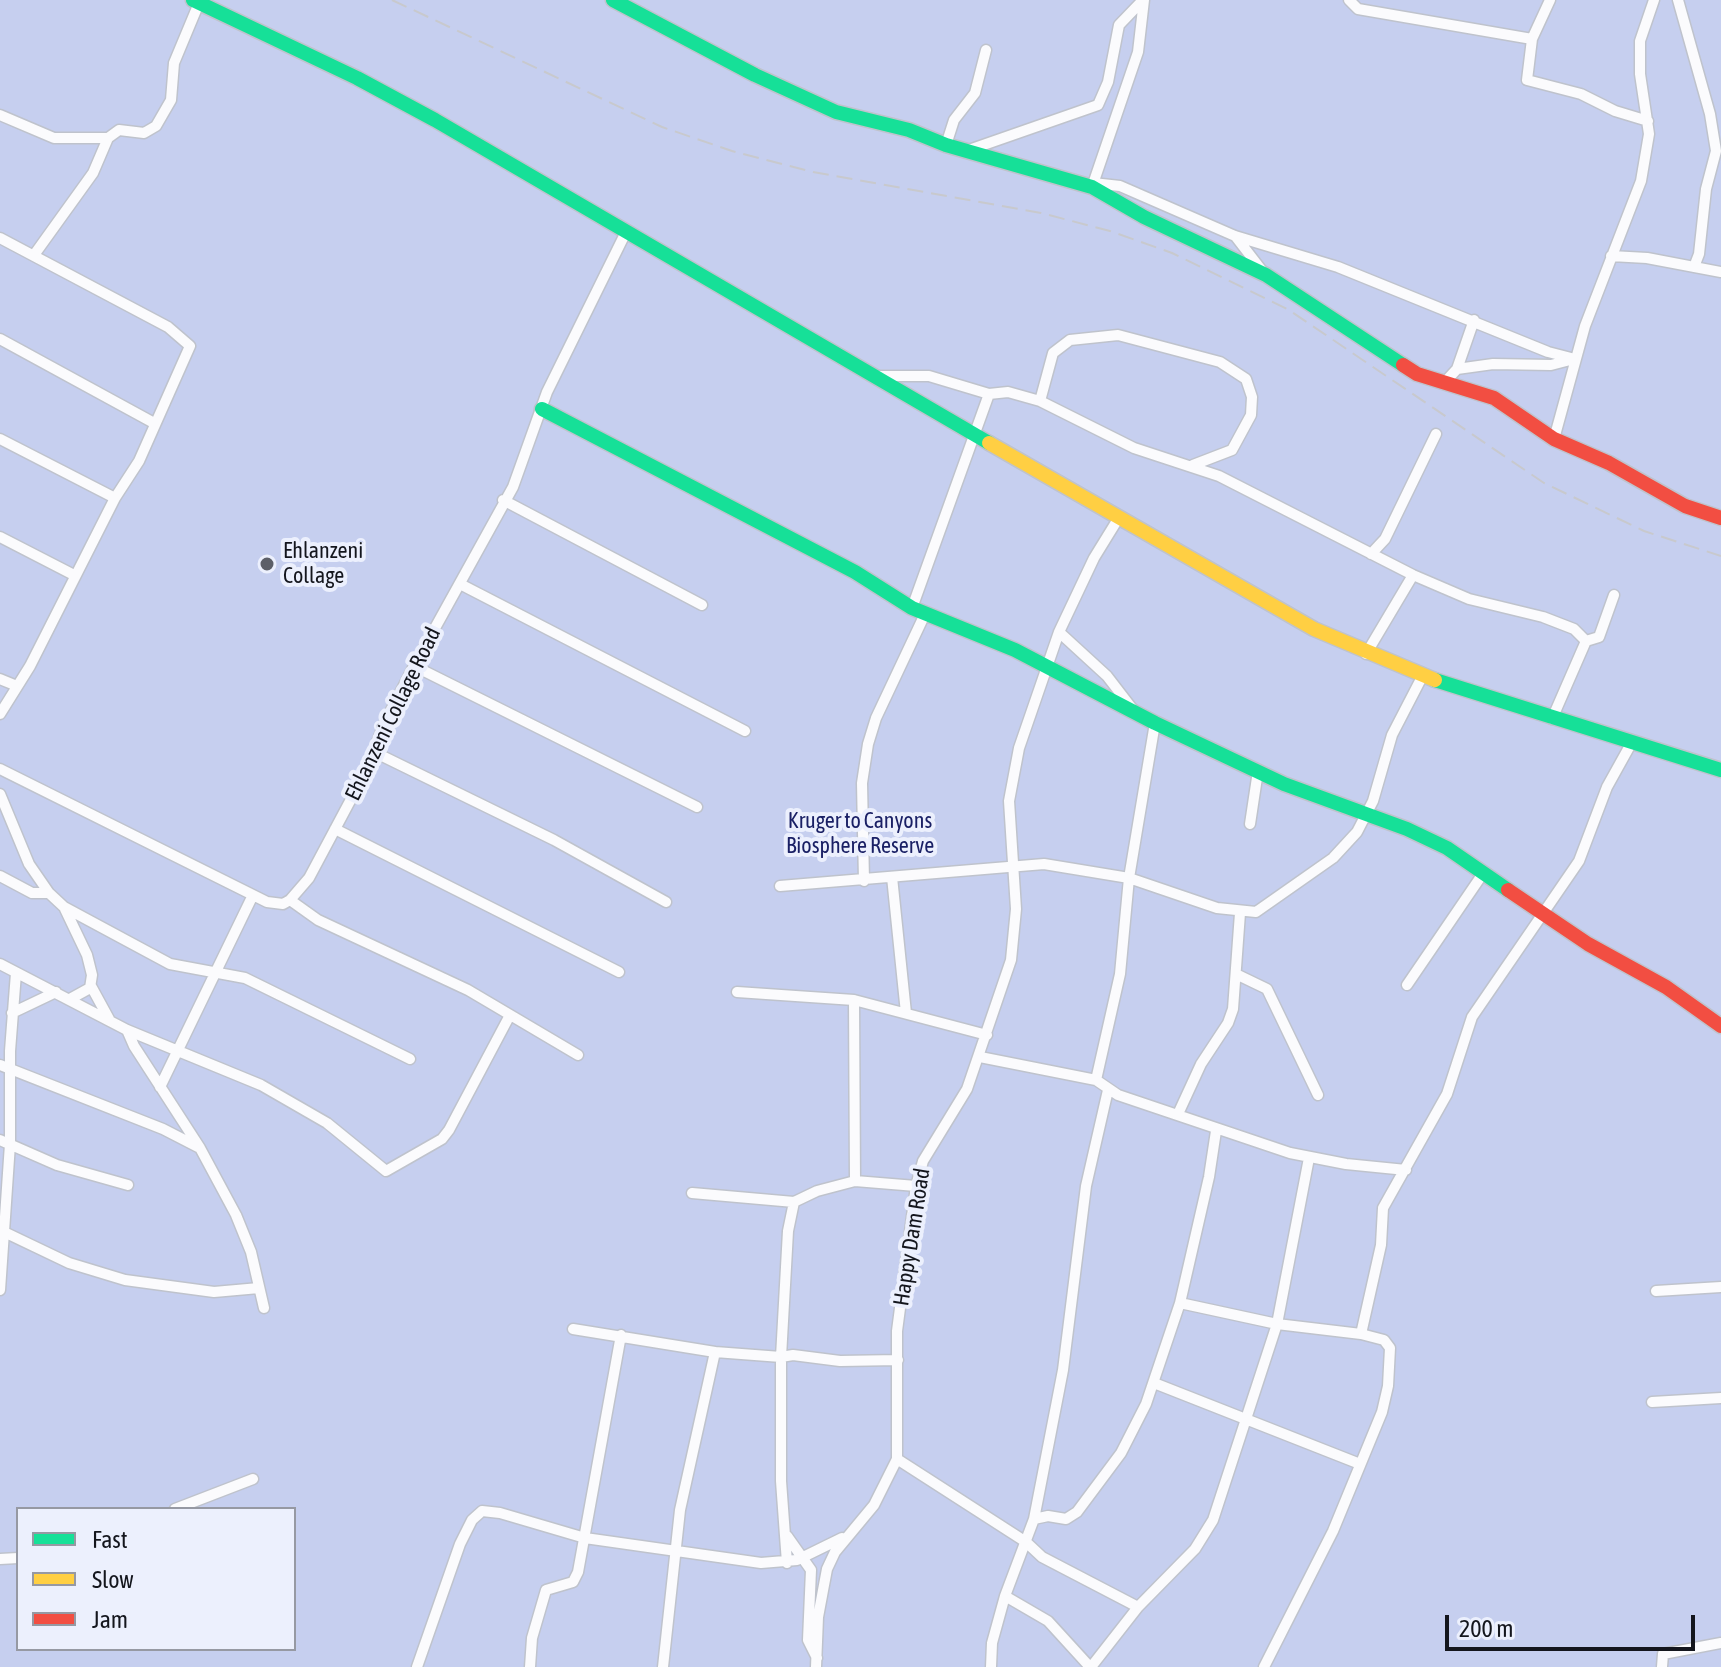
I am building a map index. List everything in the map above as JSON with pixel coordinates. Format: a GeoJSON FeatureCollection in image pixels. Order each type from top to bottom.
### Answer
{"type":"FeatureCollection","features":[{"type":"Feature","properties":{"kind":"street"},"geometry":{"type":"LineString","coordinates":[[613,0],[836,112],[909,130],[966,151],[1093,185],[1120,186],[1235,236],[1338,267],[1548,352],[1575,359]]}},
{"type":"Feature","properties":{"kind":"street"},"geometry":{"type":"LineString","coordinates":[[1093,185],[1125,96],[1142,36],[1143,0]]}},
{"type":"Feature","properties":{"kind":"street"},"geometry":{"type":"LineString","coordinates":[[1098,105],[1108,82],[1119,25],[1143,0]]}},
{"type":"Feature","properties":{"kind":"street"},"geometry":{"type":"LineString","coordinates":[[1349,0],[1358,9],[1532,39]]}},
{"type":"Feature","properties":{"kind":"street"},"geometry":{"type":"LineString","coordinates":[[1550,0],[1532,39],[1526,74],[1530,83],[1576,92],[1648,121]]}},
{"type":"Feature","properties":{"kind":"street"},"geometry":{"type":"LineString","coordinates":[[1554,439],[1575,359],[1641,181],[1649,140],[1640,74],[1640,41],[1654,0]]}},
{"type":"Feature","properties":{"kind":"street"},"geometry":{"type":"LineString","coordinates":[[1678,0],[1710,114],[1716,151],[1706,189],[1699,254],[1694,267]]}},
{"type":"Feature","properties":{"kind":"street"},"geometry":{"type":"LineString","coordinates":[[34,255],[93,173],[108,138],[119,130],[144,133],[156,126],[171,100],[174,63],[202,2],[378,88],[974,432],[1118,519],[1250,594],[1366,654],[1422,677],[1721,770]]}},
{"type":"Feature","properties":{"kind":"street"},"geometry":{"type":"LineString","coordinates":[[946,145],[954,120],[975,93],[986,50]]}},
{"type":"Feature","properties":{"kind":"street"},"geometry":{"type":"LineString","coordinates":[[966,151],[1125,96]]}},
{"type":"Feature","properties":{"kind":"street"},"geometry":{"type":"LineString","coordinates":[[0,115],[54,138],[108,138]]}},
{"type":"Feature","properties":{"kind":"street"},"geometry":{"type":"LineString","coordinates":[[1093,185],[1144,217],[1266,275],[1402,365],[1494,398],[1554,439],[1609,463],[1685,506],[1721,518]]}},
{"type":"Feature","properties":{"kind":"street","name":"Ehlanzeni Collage Road"},"geometry":{"type":"LineString","coordinates":[[290,900],[309,878],[414,666],[522,468],[547,392],[626,232]]}},
{"type":"Feature","properties":{"kind":"street"},"geometry":{"type":"LineString","coordinates":[[1235,236],[1266,275]]}},
{"type":"Feature","properties":{"kind":"street"},"geometry":{"type":"LineString","coordinates":[[0,238],[188,340],[187,359],[154,423],[139,461],[115,498],[0,714]]}},
{"type":"Feature","properties":{"kind":"street"},"geometry":{"type":"LineString","coordinates":[[1611,256],[1636,257],[1721,272]]}},
{"type":"Feature","properties":{"kind":"street"},"geometry":{"type":"LineString","coordinates":[[1445,382],[1457,369],[1474,320]]}},
{"type":"Feature","properties":{"kind":"street"},"geometry":{"type":"LineString","coordinates":[[1040,401],[1053,353],[1060,345],[1083,337],[1118,335],[1220,362],[1246,379],[1252,397],[1251,415],[1232,450],[1193,465]]}},
{"type":"Feature","properties":{"kind":"street"},"geometry":{"type":"LineString","coordinates":[[0,339],[154,423]]}},
{"type":"Feature","properties":{"kind":"street"},"geometry":{"type":"LineString","coordinates":[[1457,369],[1493,364],[1551,365],[1575,359]]}},
{"type":"Feature","properties":{"kind":"street"},"geometry":{"type":"LineString","coordinates":[[874,376],[929,376],[989,394],[1008,392],[1040,401],[1134,448],[1193,465],[1413,575],[1469,599],[1565,625],[1586,641]]}},
{"type":"Feature","properties":{"kind":"street"},"geometry":{"type":"LineString","coordinates":[[864,881],[862,783],[868,744],[919,611],[974,432],[989,394]]}},
{"type":"Feature","properties":{"kind":"street"},"geometry":{"type":"LineString","coordinates":[[542,409],[855,572],[919,611],[1045,666],[1155,723],[1258,771],[1418,834],[1484,872],[1616,961],[1666,987],[1721,1026]]}},
{"type":"Feature","properties":{"kind":"street"},"geometry":{"type":"LineString","coordinates":[[1371,554],[1385,539],[1436,434]]}},
{"type":"Feature","properties":{"kind":"street"},"geometry":{"type":"LineString","coordinates":[[0,439],[115,498]]}},
{"type":"Feature","properties":{"kind":"street"},"geometry":{"type":"LineString","coordinates":[[503,500],[702,605]]}},
{"type":"Feature","properties":{"kind":"street","name":"Happy Dam Road"},"geometry":{"type":"LineString","coordinates":[[818,1664],[821,1587],[831,1560],[847,1535],[874,1505],[897,1459],[897,1331],[916,1186],[923,1161],[967,1089],[980,1057],[1015,935],[1009,801],[1011,777],[1045,666],[1059,632],[1094,558],[1118,519]]}},
{"type":"Feature","properties":{"kind":"street"},"geometry":{"type":"LineString","coordinates":[[0,537],[74,575]]}},
{"type":"Feature","properties":{"kind":"street"},"geometry":{"type":"LineString","coordinates":[[1366,654],[1413,575]]}},
{"type":"Feature","properties":{"kind":"street"},"geometry":{"type":"LineString","coordinates":[[460,584],[745,731]]}},
{"type":"Feature","properties":{"kind":"street"},"geometry":{"type":"LineString","coordinates":[[1552,719],[1586,641],[1599,637],[1614,595]]}},
{"type":"Feature","properties":{"kind":"street"},"geometry":{"type":"LineString","coordinates":[[1059,632],[1107,676],[1136,713]]}},
{"type":"Feature","properties":{"kind":"street"},"geometry":{"type":"LineString","coordinates":[[414,666],[697,807]]}},
{"type":"Feature","properties":{"kind":"street"},"geometry":{"type":"LineString","coordinates":[[780,886],[864,881],[1013,865],[1077,868],[1129,878],[1240,913],[1262,909],[1333,858],[1367,816],[1392,735],[1422,677]]}},
{"type":"Feature","properties":{"kind":"street"},"geometry":{"type":"LineString","coordinates":[[0,679],[17,686]]}},
{"type":"Feature","properties":{"kind":"street"},"geometry":{"type":"LineString","coordinates":[[1096,1080],[1120,974],[1129,878],[1155,723]]}},
{"type":"Feature","properties":{"kind":"street"},"geometry":{"type":"LineString","coordinates":[[1361,1334],[1381,1245],[1383,1208],[1447,1094],[1472,1017],[1579,861],[1607,787],[1632,742]]}},
{"type":"Feature","properties":{"kind":"street"},"geometry":{"type":"LineString","coordinates":[[374,752],[554,840],[666,902]]}},
{"type":"Feature","properties":{"kind":"street"},"geometry":{"type":"LineString","coordinates":[[0,769],[253,895],[274,903],[290,900],[318,920],[420,965],[578,1055]]}},
{"type":"Feature","properties":{"kind":"street"},"geometry":{"type":"LineString","coordinates":[[1250,824],[1258,771]]}},
{"type":"Feature","properties":{"kind":"street"},"geometry":{"type":"LineString","coordinates":[[0,794],[29,864],[49,893],[64,907],[170,964],[245,978],[410,1059]]}},
{"type":"Feature","properties":{"kind":"street"},"geometry":{"type":"LineString","coordinates":[[335,829],[619,972]]}},
{"type":"Feature","properties":{"kind":"street"},"geometry":{"type":"LineString","coordinates":[[1407,985],[1484,872]]}},
{"type":"Feature","properties":{"kind":"street"},"geometry":{"type":"LineString","coordinates":[[0,876],[32,893],[49,893]]}},
{"type":"Feature","properties":{"kind":"street"},"geometry":{"type":"LineString","coordinates":[[892,877],[906,1013]]}},
{"type":"Feature","properties":{"kind":"street"},"geometry":{"type":"LineString","coordinates":[[160,1087],[253,895]]}},
{"type":"Feature","properties":{"kind":"street"},"geometry":{"type":"LineString","coordinates":[[64,907],[87,955],[91,986],[110,1020]]}},
{"type":"Feature","properties":{"kind":"street"},"geometry":{"type":"LineString","coordinates":[[1178,1114],[1201,1064],[1228,1023],[1238,975],[1240,913]]}},
{"type":"Feature","properties":{"kind":"street"},"geometry":{"type":"LineString","coordinates":[[0,964],[127,1030],[261,1085],[307,1111],[386,1171],[442,1139],[510,1015]]}},
{"type":"Feature","properties":{"kind":"street"},"geometry":{"type":"LineString","coordinates":[[0,1290],[5,1068],[16,973]]}},
{"type":"Feature","properties":{"kind":"street"},"geometry":{"type":"LineString","coordinates":[[1238,975],[1267,989],[1318,1095]]}},
{"type":"Feature","properties":{"kind":"street"},"geometry":{"type":"LineString","coordinates":[[70,999],[91,986]]}},
{"type":"Feature","properties":{"kind":"street"},"geometry":{"type":"LineString","coordinates":[[12,1013],[56,992]]}},
{"type":"Feature","properties":{"kind":"street"},"geometry":{"type":"LineString","coordinates":[[737,992],[854,1000],[987,1035]]}},
{"type":"Feature","properties":{"kind":"street"},"geometry":{"type":"LineString","coordinates":[[854,1000],[855,1181]]}},
{"type":"Feature","properties":{"kind":"street"},"geometry":{"type":"LineString","coordinates":[[127,1030],[200,1148],[243,1230],[264,1308]]}},
{"type":"Feature","properties":{"kind":"street"},"geometry":{"type":"LineString","coordinates":[[980,1057],[1096,1080],[1108,1090],[1178,1114],[1216,1131],[1309,1158],[1406,1170]]}},
{"type":"Feature","properties":{"kind":"street"},"geometry":{"type":"LineString","coordinates":[[5,1068],[70,1091],[200,1148]]}},
{"type":"Feature","properties":{"kind":"street"},"geometry":{"type":"LineString","coordinates":[[991,1667],[992,1643],[1005,1596],[1034,1519],[1063,1370],[1086,1186],[1108,1090]]}},
{"type":"Feature","properties":{"kind":"street"},"geometry":{"type":"LineString","coordinates":[[1034,1519],[1048,1516],[1066,1519],[1077,1512],[1121,1453],[1154,1383],[1180,1303],[1209,1177],[1216,1131]]}},
{"type":"Feature","properties":{"kind":"street"},"geometry":{"type":"LineString","coordinates":[[5,1142],[57,1165],[128,1185]]}},
{"type":"Feature","properties":{"kind":"street"},"geometry":{"type":"LineString","coordinates":[[1005,1596],[1048,1621],[1090,1667],[1138,1607],[1206,1532],[1220,1503],[1277,1324],[1309,1158]]}},
{"type":"Feature","properties":{"kind":"street"},"geometry":{"type":"LineString","coordinates":[[692,1193],[794,1202],[817,1191],[855,1181],[916,1186]]}},
{"type":"Feature","properties":{"kind":"street"},"geometry":{"type":"LineString","coordinates":[[787,1563],[781,1481],[781,1357],[788,1231],[794,1202]]}},
{"type":"Feature","properties":{"kind":"street"},"geometry":{"type":"LineString","coordinates":[[2,1231],[69,1263],[125,1280],[214,1292],[259,1288]]}},
{"type":"Feature","properties":{"kind":"street"},"geometry":{"type":"LineString","coordinates":[[1656,1291],[1721,1287]]}},
{"type":"Feature","properties":{"kind":"street"},"geometry":{"type":"LineString","coordinates":[[1180,1303],[1277,1324],[1361,1334],[1384,1340],[1391,1353],[1387,1398],[1333,1531],[1264,1667]]}},
{"type":"Feature","properties":{"kind":"street"},"geometry":{"type":"LineString","coordinates":[[573,1329],[715,1352],[898,1360]]}},
{"type":"Feature","properties":{"kind":"street"},"geometry":{"type":"LineString","coordinates":[[530,1667],[532,1638],[548,1587],[570,1584],[576,1578],[621,1335]]}},
{"type":"Feature","properties":{"kind":"street"},"geometry":{"type":"LineString","coordinates":[[663,1667],[688,1465],[715,1352]]}},
{"type":"Feature","properties":{"kind":"street"},"geometry":{"type":"LineString","coordinates":[[1154,1383],[1360,1464]]}},
{"type":"Feature","properties":{"kind":"street"},"geometry":{"type":"LineString","coordinates":[[1652,1402],[1721,1398]]}},
{"type":"Feature","properties":{"kind":"street"},"geometry":{"type":"LineString","coordinates":[[897,1459],[1026,1542],[1042,1557],[1138,1607]]}},
{"type":"Feature","properties":{"kind":"street"},"geometry":{"type":"LineString","coordinates":[[180,1507],[253,1479]]}},
{"type":"Feature","properties":{"kind":"street"},"geometry":{"type":"LineString","coordinates":[[417,1667],[460,1544],[476,1514],[500,1513],[585,1538],[735,1560],[787,1563],[847,1535]]}},
{"type":"Feature","properties":{"kind":"street"},"geometry":{"type":"LineString","coordinates":[[785,1534],[811,1575],[808,1640],[818,1664]]}},
{"type":"Feature","properties":{"kind":"street"},"geometry":{"type":"LineString","coordinates":[[1662,1667],[1663,1654],[1721,1643]]}},
{"type":"Feature","properties":{"kind":"green space","name":"Kruger to Canyons Biosphere Reserve"},"geometry":{"type":"Polygon","coordinates":[[[0,0],[1721,0],[1721,1667],[0,1667],[0,0]]]}},
{"type":"Feature","properties":{"kind":"railway"},"geometry":{"type":"LineString","coordinates":[[392,0],[662,127],[732,151],[813,172],[1041,213],[1110,231],[1172,253],[1289,310],[1544,483],[1644,531],[1721,556]]}},
{"type":"Feature","properties":{"kind":"traffic: fast"},"geometry":{"type":"LineString","coordinates":[[193,0],[357,78],[435,120],[989,443]]}},
{"type":"Feature","properties":{"kind":"traffic: fast"},"geometry":{"type":"LineString","coordinates":[[613,0],[755,75],[836,112],[909,130],[946,145],[1092,187],[1144,217],[1266,275],[1403,365]]}},
{"type":"Feature","properties":{"kind":"traffic: fast"},"geometry":{"type":"LineString","coordinates":[[542,409],[855,572],[912,608],[1015,650],[1155,723],[1284,784],[1407,829],[1447,848],[1508,890]]}},
{"type":"Feature","properties":{"kind":"traffic: fast"},"geometry":{"type":"LineString","coordinates":[[1435,680],[1721,770]]}},
{"type":"Feature","properties":{"kind":"traffic: slow"},"geometry":{"type":"LineString","coordinates":[[989,443],[1314,629],[1435,680]]}},
{"type":"Feature","properties":{"kind":"traffic: jam"},"geometry":{"type":"LineString","coordinates":[[1403,365],[1417,374],[1494,398],[1554,439],[1609,463],[1685,506],[1721,518]]}},
{"type":"Feature","properties":{"kind":"traffic: jam"},"geometry":{"type":"LineString","coordinates":[[1508,890],[1588,944],[1666,987],[1721,1026]]}},
{"type":"Feature","properties":{"kind":"place","name":"Ehlanzeni Collage"},"geometry":{"type":"Point","coordinates":[267,564]}}]}
